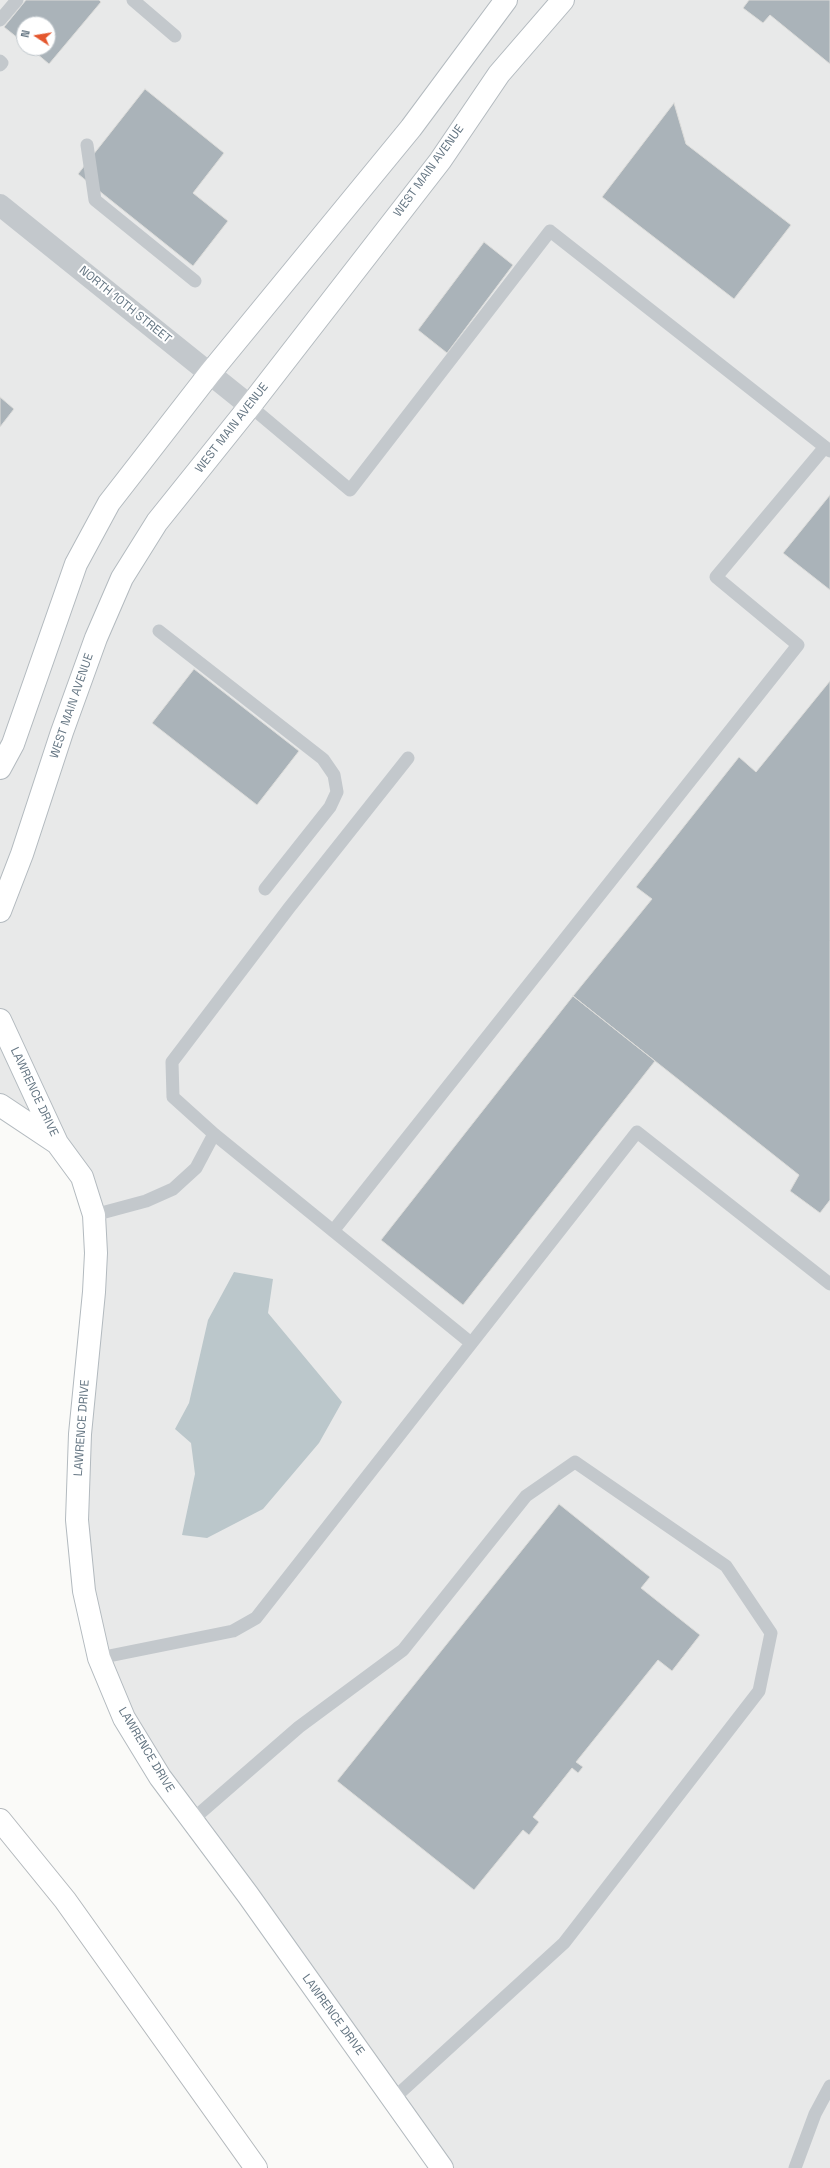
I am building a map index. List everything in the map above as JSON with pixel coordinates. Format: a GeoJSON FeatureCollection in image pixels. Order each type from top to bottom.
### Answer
{"type":"FeatureCollection","features":[{"type":"Feature","properties":{"kind":"main road"},"geometry":{"type":"LineString","coordinates":[[0,768],[13,744],[76,564],[109,503],[210,374],[411,128],[506,0]]}},
{"type":"Feature","properties":{"kind":"main road","name":"WEST MAIN AVENUE"},"geometry":{"type":"LineString","coordinates":[[0,911],[22,854],[62,732],[93,645],[122,578],[156,522],[250,406],[440,161],[499,74],[563,0]]}},
{"type":"Feature","properties":{"kind":"main road","name":"LAWRENCE DRIVE"},"geometry":{"type":"LineString","coordinates":[[0,1020],[57,1143],[82,1177],[94,1216],[96,1253],[94,1292],[80,1434],[77,1520],[84,1591],[99,1658],[124,1718],[160,1777],[442,2168]]}},
{"type":"Feature","properties":{"kind":"main road","name":"LAWRENCE DRIVE"},"geometry":{"type":"LineString","coordinates":[[0,1105],[57,1143]]}},
{"type":"Feature","properties":{"kind":"main road"},"geometry":{"type":"LineString","coordinates":[[0,1820],[65,1900],[256,2168]]}},
{"type":"Feature","properties":{"kind":"street","name":"NORTH 10TH STREET"},"geometry":{"type":"LineString","coordinates":[[0,205],[250,406]]}},
{"type":"Feature","properties":{"kind":"lane"},"geometry":{"type":"LineString","coordinates":[[0,20],[17,0]]}},
{"type":"Feature","properties":{"kind":"lane"},"geometry":{"type":"LineString","coordinates":[[133,0],[175,36]]}},
{"type":"Feature","properties":{"kind":"lane"},"geometry":{"type":"LineString","coordinates":[[0,62],[2,63],[0,65]]}},
{"type":"Feature","properties":{"kind":"lane"},"geometry":{"type":"LineString","coordinates":[[87,145],[95,200],[195,280]]}},
{"type":"Feature","properties":{"kind":"lane"},"geometry":{"type":"LineString","coordinates":[[250,406],[350,490],[550,231],[827,449],[716,577],[798,645],[332,1231]]}},
{"type":"Feature","properties":{"kind":"lane"},"geometry":{"type":"LineString","coordinates":[[159,631],[323,759],[334,775],[336,792],[330,807],[265,889]]}},
{"type":"Feature","properties":{"kind":"lane"},"geometry":{"type":"LineString","coordinates":[[408,758],[280,920],[172,1062],[173,1097],[214,1134],[471,1343]]}},
{"type":"Feature","properties":{"kind":"lane"},"geometry":{"type":"LineString","coordinates":[[99,1658],[233,1631],[256,1618],[637,1132],[830,1284]]}},
{"type":"Feature","properties":{"kind":"lane"},"geometry":{"type":"LineString","coordinates":[[94,1216],[146,1201],[173,1189],[196,1168],[214,1134]]}},
{"type":"Feature","properties":{"kind":"lane"},"geometry":{"type":"LineString","coordinates":[[192,1820],[299,1727],[403,1650],[526,1496],[575,1462],[726,1566],[771,1633],[759,1691],[564,1943],[393,2100]]}},
{"type":"Feature","properties":{"kind":"lane"},"geometry":{"type":"LineString","coordinates":[[795,2168],[815,2114],[830,2086]]}},
{"type":"Feature","properties":{"kind":"shaded area"},"geometry":{"type":"Polygon","coordinates":[[[0,0],[830,0],[830,2168],[442,2168],[124,1718],[84,1591],[94,1216],[57,1143],[0,1118],[0,0]]]}},
{"type":"Feature","properties":{"kind":"shaded area"},"geometry":{"type":"Polygon","coordinates":[[[234,1272],[273,1279],[268,1313],[342,1402],[319,1443],[263,1509],[207,1538],[182,1535],[195,1474],[191,1443],[175,1429],[189,1403],[208,1320],[234,1272]]]}},
{"type":"Feature","properties":{"kind":"building"},"geometry":{"type":"Polygon","coordinates":[[[26,0],[99,0],[101,2],[56,56],[56,16],[16,16],[16,37],[4,27],[26,0]]]}},
{"type":"Feature","properties":{"kind":"building"},"geometry":{"type":"Polygon","coordinates":[[[749,0],[830,0],[830,64],[770,15],[763,23],[743,8],[749,0]]]}},
{"type":"Feature","properties":{"kind":"building"},"geometry":{"type":"Polygon","coordinates":[[[40,56],[56,56],[49,64],[40,56]]]}},
{"type":"Feature","properties":{"kind":"building"},"geometry":{"type":"Polygon","coordinates":[[[145,89],[224,153],[193,193],[228,221],[193,266],[78,174],[145,89]]]}},
{"type":"Feature","properties":{"kind":"building"},"geometry":{"type":"Polygon","coordinates":[[[674,103],[686,144],[791,225],[734,299],[602,197],[674,103]]]}},
{"type":"Feature","properties":{"kind":"building"},"geometry":{"type":"Polygon","coordinates":[[[484,242],[513,265],[447,353],[418,330],[484,242]]]}},
{"type":"Feature","properties":{"kind":"building"},"geometry":{"type":"Polygon","coordinates":[[[0,397],[14,409],[0,427],[0,397]]]}},
{"type":"Feature","properties":{"kind":"building"},"geometry":{"type":"Polygon","coordinates":[[[830,495],[830,590],[783,553],[830,495]]]}},
{"type":"Feature","properties":{"kind":"building"},"geometry":{"type":"Polygon","coordinates":[[[194,669],[299,751],[257,805],[152,723],[194,669]]]}},
{"type":"Feature","properties":{"kind":"building"},"geometry":{"type":"Polygon","coordinates":[[[830,681],[830,1200],[820,1213],[790,1191],[799,1175],[573,996],[652,899],[636,887],[739,757],[756,772],[830,681]]]}},
{"type":"Feature","properties":{"kind":"building"},"geometry":{"type":"Polygon","coordinates":[[[573,996],[655,1061],[463,1305],[381,1240],[573,996]]]}},
{"type":"Feature","properties":{"kind":"building"},"geometry":{"type":"Polygon","coordinates":[[[559,1504],[650,1577],[641,1588],[700,1635],[672,1671],[658,1660],[576,1762],[583,1767],[578,1773],[572,1768],[533,1817],[539,1822],[529,1835],[523,1830],[474,1890],[337,1781],[559,1504]]]}}]}
